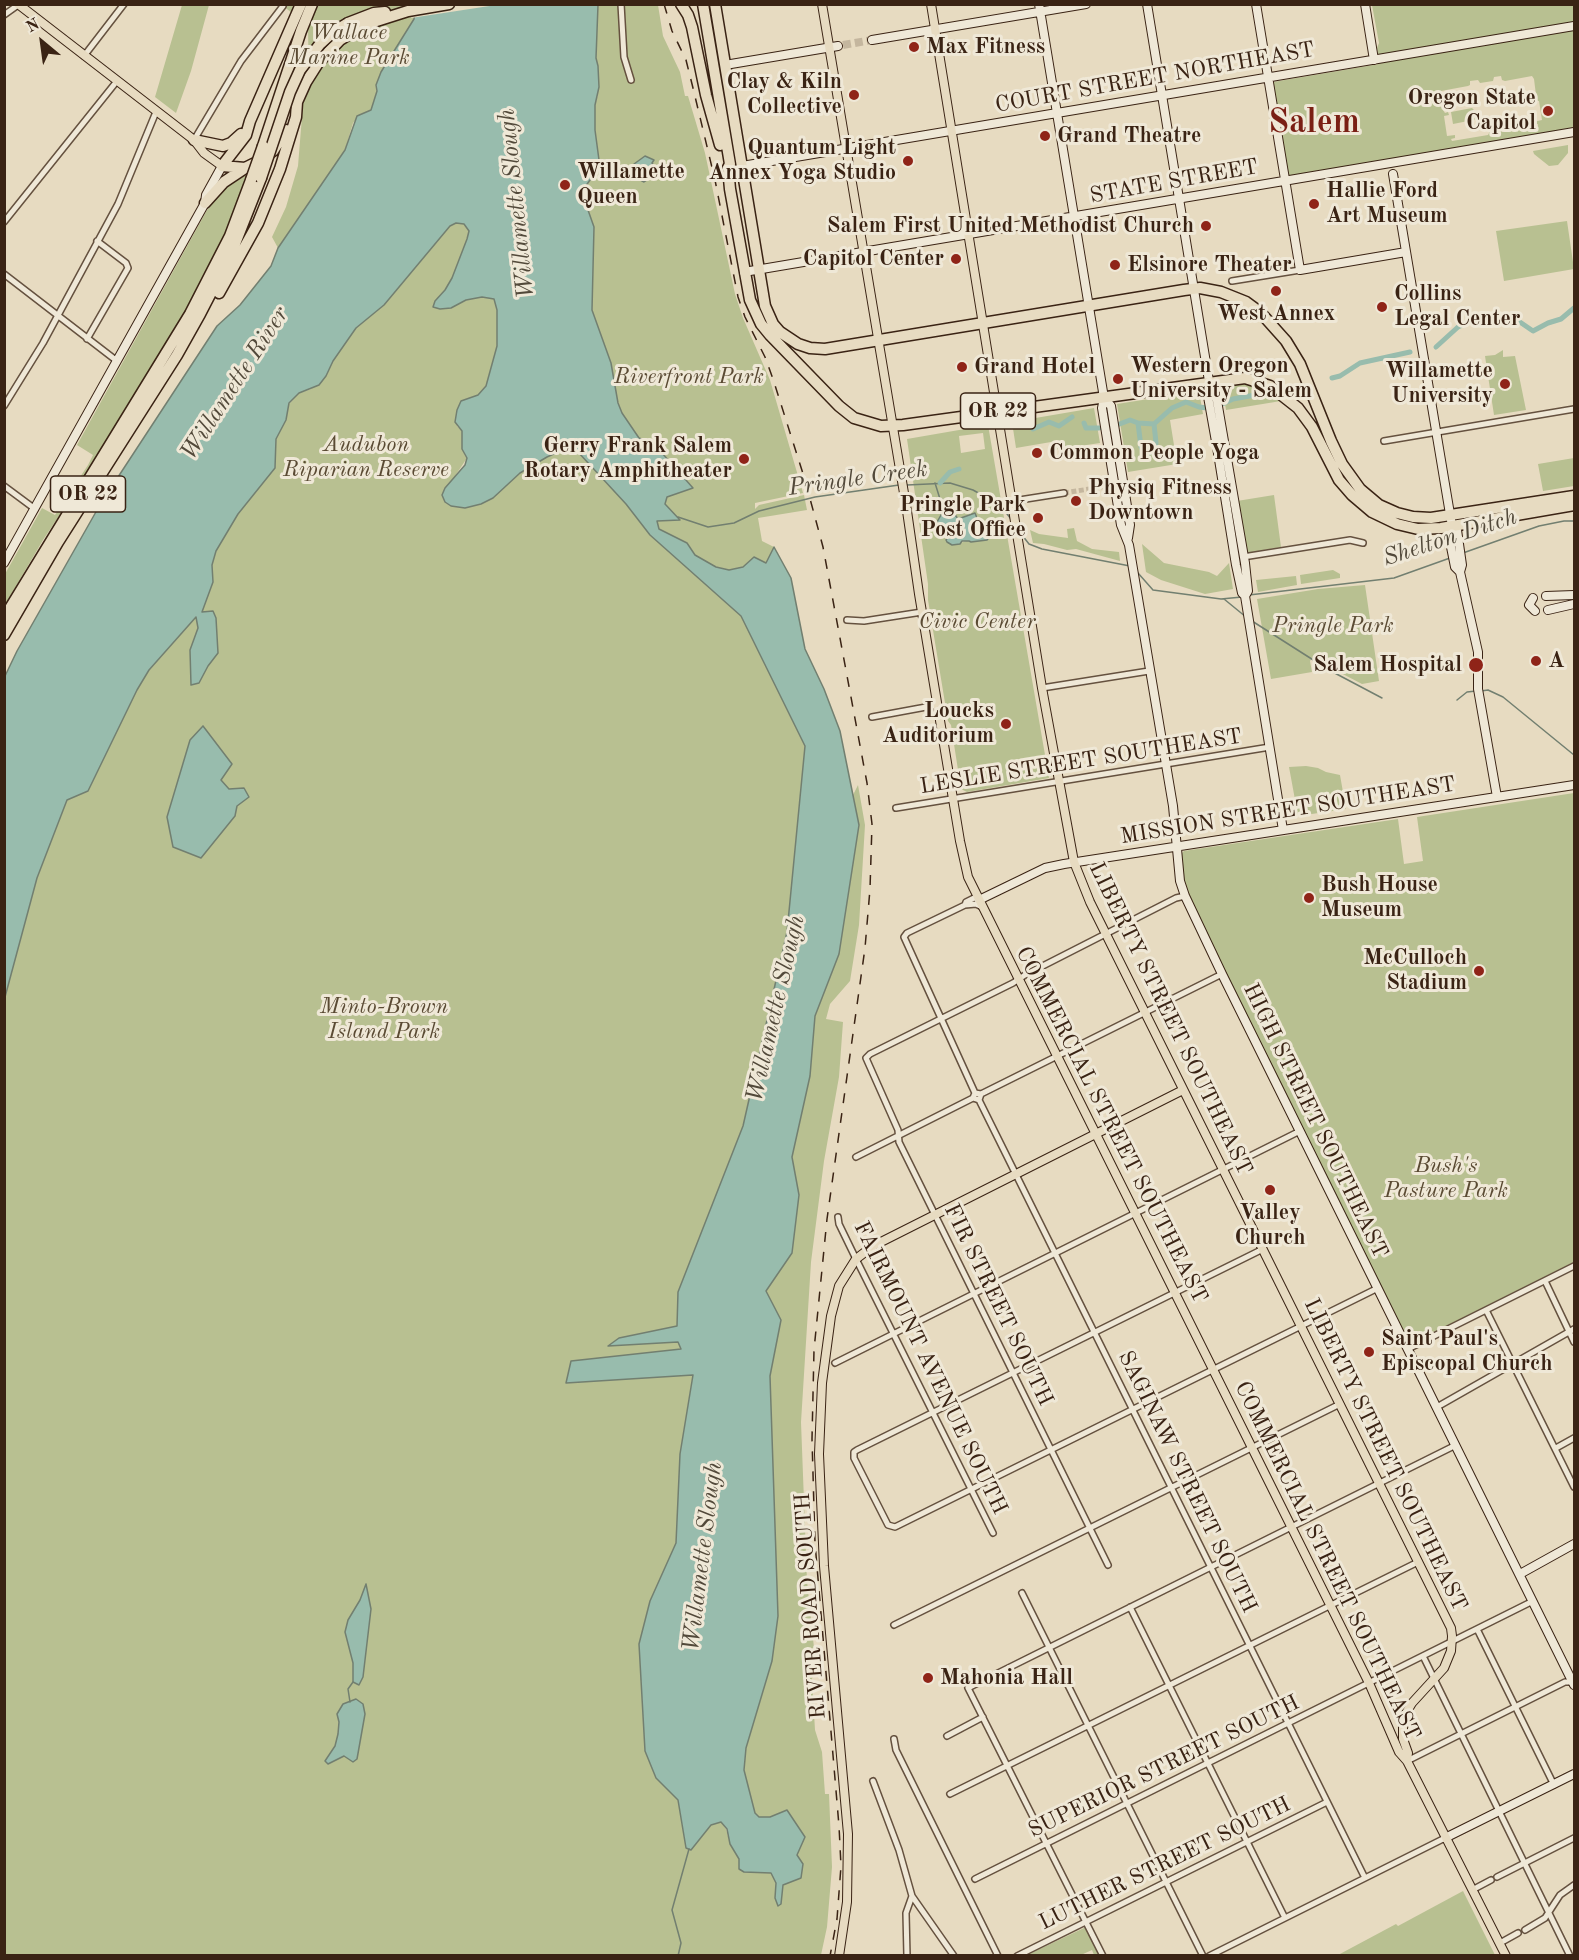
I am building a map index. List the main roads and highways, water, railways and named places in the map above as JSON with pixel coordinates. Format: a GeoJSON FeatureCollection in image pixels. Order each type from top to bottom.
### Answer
{"type":"FeatureCollection","features":[{"type":"Feature","properties":{"kind":"highway"},"geometry":{"type":"LineString","coordinates":[[244,168],[222,166],[246,135],[301,4]]}},
{"type":"Feature","properties":{"kind":"highway","name":"OR 22"},"geometry":{"type":"LineString","coordinates":[[177,355],[223,271],[242,229],[256,179],[262,146],[312,4]]}},
{"type":"Feature","properties":{"kind":"highway","name":"OR 22"},"geometry":{"type":"LineString","coordinates":[[4,635],[58,542],[236,266],[258,223],[280,169],[296,117],[297,102],[306,82],[325,55],[348,35],[377,20],[408,11],[448,4]]}},
{"type":"Feature","properties":{"kind":"highway"},"geometry":{"type":"LineString","coordinates":[[703,4],[730,164],[728,168]]}},
{"type":"Feature","properties":{"kind":"highway","name":"OR 22"},"geometry":{"type":"LineString","coordinates":[[715,4],[768,315],[780,332],[798,344],[825,349],[1194,288],[1221,292],[1240,299],[1261,312],[1274,325],[1300,364],[1342,464],[1365,494],[1388,510],[1413,517],[1451,521],[1575,505]]}},
{"type":"Feature","properties":{"kind":"highway","name":"OR 22"},"geometry":{"type":"LineString","coordinates":[[683,7],[692,27],[706,95],[724,164],[728,168],[750,300],[761,324],[770,335],[839,406],[854,418],[886,426],[1104,398],[1209,381],[1253,379],[1283,394],[1298,408],[1312,427],[1340,480],[1359,502],[1379,516],[1397,524],[1418,529],[1575,496]]}},
{"type":"Feature","properties":{"kind":"highway","name":"OR 22"},"geometry":{"type":"LineString","coordinates":[[4,618],[190,314],[256,179],[300,70],[312,52],[333,32],[374,13],[408,11]]}},
{"type":"Feature","properties":{"kind":"highway"},"geometry":{"type":"LineString","coordinates":[[205,203],[224,182],[264,158],[279,144],[297,102]]}},
{"type":"Feature","properties":{"kind":"highway"},"geometry":{"type":"LineString","coordinates":[[194,140],[223,146],[235,140],[250,121]]}},
{"type":"Feature","properties":{"kind":"main road"},"geometry":{"type":"LineString","coordinates":[[822,4],[837,46],[846,148],[878,340],[886,426]]}},
{"type":"Feature","properties":{"kind":"main road","name":"LIBERTY STREET SOUTHEAST"},"geometry":{"type":"LineString","coordinates":[[931,4],[1042,688],[1074,862],[1106,934],[1450,1628],[1452,1642],[1449,1658],[1444,1668],[1412,1703],[1406,1713],[1403,1739],[1408,1753],[1407,1761]]}},
{"type":"Feature","properties":{"kind":"main road"},"geometry":{"type":"LineString","coordinates":[[18,5],[194,140],[204,153],[222,166]]}},
{"type":"Feature","properties":{"kind":"main road","name":"COMMERCIAL STREET SOUTHEAST"},"geometry":{"type":"LineString","coordinates":[[886,426],[894,439],[899,466],[964,863],[980,903],[1369,1683],[1399,1752],[1407,1761],[1506,1956]]}},
{"type":"Feature","properties":{"kind":"main road"},"geometry":{"type":"LineString","coordinates":[[1095,1134],[1184,1090]]}},
{"type":"Feature","properties":{"kind":"main road","name":"RIVER ROAD SOUTH"},"geometry":{"type":"LineString","coordinates":[[839,1956],[847,1902],[848,1834],[824,1566],[819,1454],[822,1383],[833,1306],[842,1280],[856,1259],[873,1245],[1095,1134]]}},
{"type":"Feature","properties":{"kind":"water","name":"Willamette River"},"geometry":{"type":"Polygon","coordinates":[[[416,5],[598,5],[596,58],[599,87],[595,105],[595,130],[599,160],[596,172],[582,191],[581,200],[588,210],[594,227],[592,310],[611,363],[618,403],[639,438],[654,444],[693,488],[667,497],[665,504],[680,520],[657,521],[659,529],[687,543],[695,555],[716,567],[729,570],[743,567],[754,557],[766,563],[774,547],[791,578],[805,649],[840,731],[859,825],[839,954],[815,1016],[810,1076],[792,1157],[799,1195],[792,1253],[766,1291],[781,1320],[770,1376],[778,1616],[772,1661],[746,1748],[744,1770],[755,1813],[759,1817],[770,1817],[787,1810],[805,1837],[797,1855],[803,1864],[801,1878],[783,1885],[781,1904],[778,1906],[775,1898],[776,1883],[771,1873],[744,1872],[739,1869],[739,1859],[730,1844],[727,1829],[721,1822],[711,1825],[691,1850],[686,1848],[678,1800],[656,1778],[645,1751],[639,1644],[650,1601],[676,1543],[680,1454],[693,1375],[566,1383],[571,1361],[681,1349],[678,1342],[608,1346],[619,1338],[677,1326],[678,1292],[743,1126],[787,932],[805,746],[741,616],[650,535],[626,504],[578,452],[570,450],[547,457],[520,473],[493,498],[481,504],[465,508],[451,506],[445,502],[442,495],[445,488],[465,465],[467,458],[462,449],[462,431],[455,422],[457,410],[461,401],[478,395],[486,386],[497,346],[497,310],[494,299],[482,297],[466,300],[451,308],[433,307],[452,278],[467,239],[469,231],[464,224],[456,223],[450,226],[384,305],[356,328],[319,385],[299,393],[289,403],[286,420],[276,439],[275,468],[238,514],[216,551],[212,565],[213,582],[202,612],[213,611],[216,618],[218,653],[199,683],[191,685],[190,650],[198,628],[196,617],[149,670],[88,791],[67,800],[37,878],[5,997],[5,676],[101,503],[217,326],[240,305],[271,266],[278,248],[345,150],[357,116],[371,110],[381,72],[414,19],[416,5]]]}},
{"type":"Feature","properties":{"kind":"water"},"geometry":{"type":"Polygon","coordinates":[[[645,156],[654,160],[652,163],[656,169],[653,176],[644,182],[635,177],[637,169],[634,164],[645,156]]]}},
{"type":"Feature","properties":{"kind":"water"},"geometry":{"type":"Polygon","coordinates":[[[949,506],[958,519],[975,513],[977,518],[992,531],[992,534],[987,540],[962,541],[960,544],[952,545],[947,542],[952,531],[940,529],[937,522],[945,508],[949,506]]]}},
{"type":"Feature","properties":{"kind":"water"},"geometry":{"type":"Polygon","coordinates":[[[203,726],[232,764],[221,780],[229,789],[244,788],[249,797],[237,806],[235,816],[201,858],[173,847],[167,817],[190,740],[203,726]]]}},
{"type":"Feature","properties":{"kind":"water"},"geometry":{"type":"Polygon","coordinates":[[[366,1584],[371,1609],[363,1677],[359,1685],[353,1682],[353,1663],[345,1632],[348,1620],[366,1584]]]}},
{"type":"Feature","properties":{"kind":"water"},"geometry":{"type":"Polygon","coordinates":[[[356,1699],[363,1704],[365,1714],[357,1759],[353,1762],[344,1756],[328,1764],[325,1761],[335,1746],[338,1734],[337,1714],[343,1704],[356,1699]]]}},
{"type":"Feature","properties":{"kind":"waterway"},"geometry":{"type":"LineString","coordinates":[[1436,347],[1458,327],[1476,319],[1514,318],[1533,331],[1561,319],[1574,308]]}},
{"type":"Feature","properties":{"kind":"waterway"},"geometry":{"type":"LineString","coordinates":[[1332,378],[1340,376],[1360,363],[1410,352]]}},
{"type":"Feature","properties":{"kind":"waterway"},"geometry":{"type":"LineString","coordinates":[[1220,405],[1233,399],[1266,393]]}},
{"type":"Feature","properties":{"kind":"waterway"},"geometry":{"type":"LineString","coordinates":[[1117,425],[1130,420],[1138,423],[1141,447],[1143,451],[1149,453],[1154,450],[1156,443],[1154,424],[1172,408],[1186,402],[1207,408]]}},
{"type":"Feature","properties":{"kind":"waterway"},"geometry":{"type":"LineString","coordinates":[[1033,429],[1049,422],[1059,426],[1072,417]]}},
{"type":"Feature","properties":{"kind":"waterway"},"geometry":{"type":"LineString","coordinates":[[1084,423],[1086,428],[1099,428]]}},
{"type":"Feature","properties":{"kind":"waterway"},"geometry":{"type":"LineString","coordinates":[[1138,423],[1154,424]]}},
{"type":"Feature","properties":{"kind":"waterway"},"geometry":{"type":"LineString","coordinates":[[940,483],[950,472],[959,469]]}},
{"type":"Feature","properties":{"kind":"waterway"},"geometry":{"type":"LineString","coordinates":[[935,483],[940,499],[944,500],[947,507]]}},
{"type":"Feature","properties":{"kind":"waterway","name":"Pringle Creek"},"geometry":{"type":"LineString","coordinates":[[907,485],[950,483],[973,490],[1000,505],[1011,519]]}},
{"type":"Feature","properties":{"kind":"waterway","name":"Pringle Creek"},"geometry":{"type":"LineString","coordinates":[[678,517],[708,527],[734,523],[759,511],[815,497],[899,485]]}},
{"type":"Feature","properties":{"kind":"waterway","name":"Shelton Ditch"},"geometry":{"type":"LineString","coordinates":[[1463,553],[1539,526],[1574,521]]}},
{"type":"Feature","properties":{"kind":"waterway","name":"Pringle Creek"},"geometry":{"type":"LineString","coordinates":[[1022,535],[1029,544],[1042,549],[1130,566]]}},
{"type":"Feature","properties":{"kind":"waterway","name":"Shelton Ditch"},"geometry":{"type":"LineString","coordinates":[[1249,595],[1394,578],[1450,558]]}},
{"type":"Feature","properties":{"kind":"waterway","name":"Pringle Creek"},"geometry":{"type":"LineString","coordinates":[[1138,573],[1153,590],[1221,599],[1242,597]]}},
{"type":"Feature","properties":{"kind":"waterway","name":"Pringle Creek"},"geometry":{"type":"LineString","coordinates":[[1224,599],[1246,617]]}},
{"type":"Feature","properties":{"kind":"waterway","name":"Pringle Creek"},"geometry":{"type":"LineString","coordinates":[[1252,621],[1329,670],[1382,698]]}},
{"type":"Feature","properties":{"kind":"waterway","name":"Pringle Creek"},"geometry":{"type":"LineString","coordinates":[[1481,691],[1488,690],[1503,697],[1574,755]]}},
{"type":"Feature","properties":{"kind":"waterway","name":"Pringle Creek"},"geometry":{"type":"LineString","coordinates":[[1457,700],[1467,692],[1476,691]]}},
{"type":"Feature","properties":{"kind":"waterway"},"geometry":{"type":"LineString","coordinates":[[350,1702],[348,1689],[353,1682]]}},
{"type":"Feature","properties":{"kind":"waterway","name":"Willamette Slough"},"geometry":{"type":"LineString","coordinates":[[678,1956],[681,1943],[672,1910],[689,1849]]}},
{"type":"Feature","properties":{"kind":"tunnel"},"geometry":{"type":"LineString","coordinates":[[843,45],[872,40]]}},
{"type":"Feature","properties":{"kind":"tunnel"},"geometry":{"type":"LineString","coordinates":[[1064,493],[1108,486]]}},
{"type":"Feature","properties":{"kind":"railway"},"geometry":{"type":"LineString","coordinates":[[664,4],[672,31],[686,60],[715,180],[738,297],[773,379],[805,480],[823,547],[867,783],[872,824],[865,948],[827,1219],[814,1350],[812,1439],[815,1543],[841,1866],[837,1919],[830,1956]]}},
{"type":"Feature","properties":{"kind":"place","name":"Max Fitness"},"geometry":{"type":"Point","coordinates":[914,47]}},
{"type":"Feature","properties":{"kind":"place","name":"Clay & Kiln Collective"},"geometry":{"type":"Point","coordinates":[854,95]}},
{"type":"Feature","properties":{"kind":"place","name":"Oregon State Capitol"},"geometry":{"type":"Point","coordinates":[1548,111]}},
{"type":"Feature","properties":{"kind":"place","name":"Grand Theatre"},"geometry":{"type":"Point","coordinates":[1045,136]}},
{"type":"Feature","properties":{"kind":"place","name":"Quantum Light Annex Yoga Studio"},"geometry":{"type":"Point","coordinates":[908,161]}},
{"type":"Feature","properties":{"kind":"place","name":"Willamette Queen"},"geometry":{"type":"Point","coordinates":[565,185]}},
{"type":"Feature","properties":{"kind":"place","name":"Hallie Ford Art Museum"},"geometry":{"type":"Point","coordinates":[1314,204]}},
{"type":"Feature","properties":{"kind":"place","name":"Salem First United Methodist Church"},"geometry":{"type":"Point","coordinates":[1206,226]}},
{"type":"Feature","properties":{"kind":"place","name":"Capitol Center"},"geometry":{"type":"Point","coordinates":[956,259]}},
{"type":"Feature","properties":{"kind":"place","name":"Elsinore Theater"},"geometry":{"type":"Point","coordinates":[1115,265]}},
{"type":"Feature","properties":{"kind":"place","name":"West Annex"},"geometry":{"type":"Point","coordinates":[1276,291]}},
{"type":"Feature","properties":{"kind":"place","name":"Collins Legal Center"},"geometry":{"type":"Point","coordinates":[1382,307]}},
{"type":"Feature","properties":{"kind":"place","name":"Grand Hotel"},"geometry":{"type":"Point","coordinates":[962,367]}},
{"type":"Feature","properties":{"kind":"place","name":"Western Oregon University - Salem"},"geometry":{"type":"Point","coordinates":[1118,379]}},
{"type":"Feature","properties":{"kind":"place","name":"Willamette University"},"geometry":{"type":"Point","coordinates":[1505,384]}},
{"type":"Feature","properties":{"kind":"place","name":"Common People Yoga"},"geometry":{"type":"Point","coordinates":[1037,453]}},
{"type":"Feature","properties":{"kind":"place","name":"Gerry Frank Salem Rotary Amphitheater"},"geometry":{"type":"Point","coordinates":[744,459]}},
{"type":"Feature","properties":{"kind":"place","name":"Physiq Fitness Downtown"},"geometry":{"type":"Point","coordinates":[1076,501]}},
{"type":"Feature","properties":{"kind":"place","name":"Pringle Park Post Office"},"geometry":{"type":"Point","coordinates":[1038,518]}},
{"type":"Feature","properties":{"kind":"place","name":"A"},"geometry":{"type":"Point","coordinates":[1536,661]}},
{"type":"Feature","properties":{"kind":"place","name":"Salem Hospital"},"geometry":{"type":"Point","coordinates":[1476,665]}},
{"type":"Feature","properties":{"kind":"place","name":"Loucks Auditorium"},"geometry":{"type":"Point","coordinates":[1006,724]}},
{"type":"Feature","properties":{"kind":"place","name":"Bush House Museum"},"geometry":{"type":"Point","coordinates":[1309,898]}},
{"type":"Feature","properties":{"kind":"place","name":"McCulloch Stadium"},"geometry":{"type":"Point","coordinates":[1479,971]}},
{"type":"Feature","properties":{"kind":"place","name":"Valley Church"},"geometry":{"type":"Point","coordinates":[1270,1190]}},
{"type":"Feature","properties":{"kind":"place","name":"Saint Paul's Episcopal Church"},"geometry":{"type":"Point","coordinates":[1369,1352]}},
{"type":"Feature","properties":{"kind":"place","name":"Mahonia Hall"},"geometry":{"type":"Point","coordinates":[928,1678]}},
{"type":"Feature","properties":{"kind":"district","name":"Salem"},"geometry":{"type":"Point","coordinates":[1314,123]}},
{"type":"Feature","properties":{"kind":"park label","name":"Wallace Marine Park"},"geometry":{"type":"Point","coordinates":[349,46]}},
{"type":"Feature","properties":{"kind":"park label","name":"Riverfront Park"},"geometry":{"type":"Point","coordinates":[689,377]}},
{"type":"Feature","properties":{"kind":"park label","name":"Audubon Riparian Reserve"},"geometry":{"type":"Point","coordinates":[366,458]}},
{"type":"Feature","properties":{"kind":"park label","name":"Civic Center"},"geometry":{"type":"Point","coordinates":[977,622]}},
{"type":"Feature","properties":{"kind":"park label","name":"Pringle Park"},"geometry":{"type":"Point","coordinates":[1333,626]}},
{"type":"Feature","properties":{"kind":"park label","name":"Minto-Brown Island Park"},"geometry":{"type":"Point","coordinates":[384,1020]}},
{"type":"Feature","properties":{"kind":"park label","name":"Bush's Pasture Park"},"geometry":{"type":"Point","coordinates":[1446,1178]}}]}
